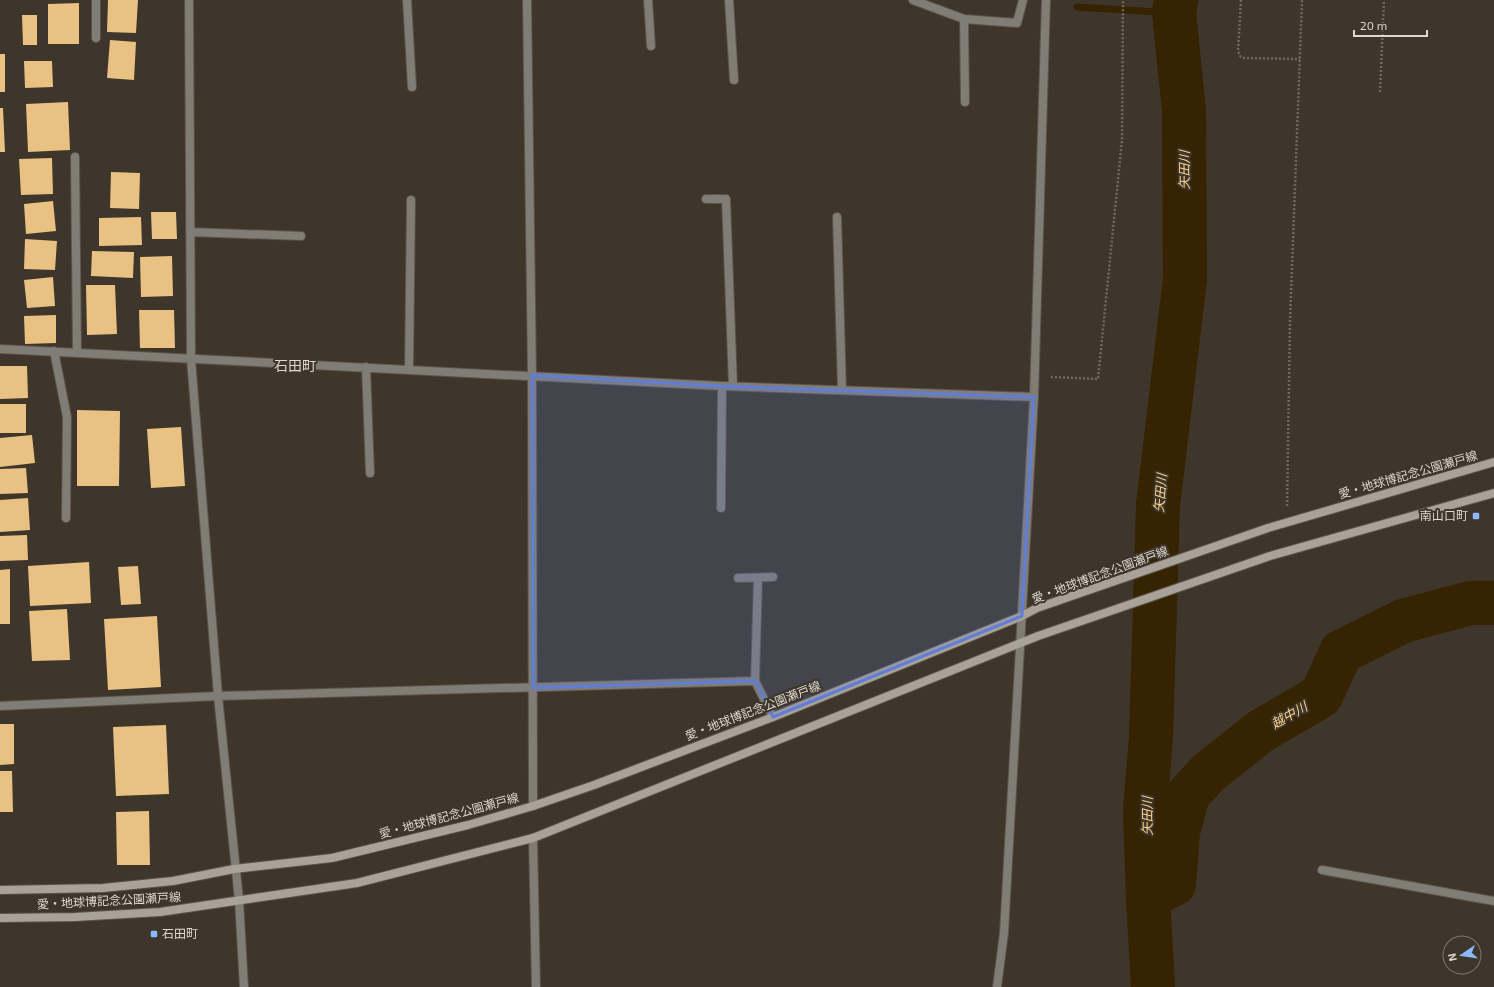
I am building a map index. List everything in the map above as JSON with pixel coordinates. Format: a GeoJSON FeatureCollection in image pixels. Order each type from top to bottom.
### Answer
{"type":"FeatureCollection","features":[{"type":"Feature","properties":{"kind":"main road","name":"愛・地球博記念公園瀬戸線"},"geometry":{"type":"LineString","coordinates":[[0,890],[103,888],[173,881],[234,869],[332,858],[468,825],[533,806],[773,717],[1022,616],[1037,608],[1268,528],[1494,462]]}},
{"type":"Feature","properties":{"kind":"main road","name":"愛・地球博記念公園瀬戸線"},"geometry":{"type":"LineString","coordinates":[[0,918],[75,917],[160,912],[357,883],[533,838],[1038,636],[1270,556],[1494,492]]}},
{"type":"Feature","properties":{"kind":"street"},"geometry":{"type":"LineString","coordinates":[[96,0],[96,38]]}},
{"type":"Feature","properties":{"kind":"street"},"geometry":{"type":"LineString","coordinates":[[189,0],[191,359],[218,696],[234,869],[239,900],[244,987]]}},
{"type":"Feature","properties":{"kind":"street"},"geometry":{"type":"LineString","coordinates":[[407,0],[412,87]]}},
{"type":"Feature","properties":{"kind":"street"},"geometry":{"type":"LineString","coordinates":[[527,0],[532,375],[533,806]]}},
{"type":"Feature","properties":{"kind":"street"},"geometry":{"type":"LineString","coordinates":[[648,0],[652,46]]}},
{"type":"Feature","properties":{"kind":"street"},"geometry":{"type":"LineString","coordinates":[[729,0],[734,80]]}},
{"type":"Feature","properties":{"kind":"street"},"geometry":{"type":"LineString","coordinates":[[913,0],[964,19],[1017,23],[1023,0]]}},
{"type":"Feature","properties":{"kind":"street"},"geometry":{"type":"LineString","coordinates":[[997,987],[1004,933],[1034,397],[1046,0]]}},
{"type":"Feature","properties":{"kind":"street"},"geometry":{"type":"LineString","coordinates":[[964,19],[965,102]]}},
{"type":"Feature","properties":{"kind":"street"},"geometry":{"type":"LineString","coordinates":[[75,157],[77,352]]}},
{"type":"Feature","properties":{"kind":"street"},"geometry":{"type":"LineString","coordinates":[[706,199],[726,199],[732,386]]}},
{"type":"Feature","properties":{"kind":"street"},"geometry":{"type":"LineString","coordinates":[[408,369],[411,200]]}},
{"type":"Feature","properties":{"kind":"street"},"geometry":{"type":"LineString","coordinates":[[837,216],[842,390]]}},
{"type":"Feature","properties":{"kind":"street"},"geometry":{"type":"LineString","coordinates":[[190,232],[301,236]]}},
{"type":"Feature","properties":{"kind":"street"},"geometry":{"type":"LineString","coordinates":[[0,349],[54,350],[191,359],[532,375],[722,386],[1034,397]]}},
{"type":"Feature","properties":{"kind":"street"},"geometry":{"type":"LineString","coordinates":[[54,350],[67,417],[66,518]]}},
{"type":"Feature","properties":{"kind":"street"},"geometry":{"type":"LineString","coordinates":[[366,367],[370,473]]}},
{"type":"Feature","properties":{"kind":"street"},"geometry":{"type":"LineString","coordinates":[[721,508],[722,386]]}},
{"type":"Feature","properties":{"kind":"street"},"geometry":{"type":"LineString","coordinates":[[738,578],[773,577]]}},
{"type":"Feature","properties":{"kind":"street"},"geometry":{"type":"LineString","coordinates":[[758,578],[755,681],[773,717]]}},
{"type":"Feature","properties":{"kind":"street"},"geometry":{"type":"LineString","coordinates":[[0,706],[218,696],[755,681]]}},
{"type":"Feature","properties":{"kind":"street"},"geometry":{"type":"LineString","coordinates":[[533,838],[536,987]]}},
{"type":"Feature","properties":{"kind":"street"},"geometry":{"type":"LineString","coordinates":[[1322,870],[1494,901]]}},
{"type":"Feature","properties":{"kind":"path"},"geometry":{"type":"LineString","coordinates":[[1065,377],[1098,379],[1122,140],[1123,0]]}},
{"type":"Feature","properties":{"kind":"path"},"geometry":{"type":"LineString","coordinates":[[1240,0],[1238,50],[1240,56],[1243,58],[1300,59]]}},
{"type":"Feature","properties":{"kind":"path"},"geometry":{"type":"LineString","coordinates":[[1286,523],[1290,313],[1302,0]]}},
{"type":"Feature","properties":{"kind":"path"},"geometry":{"type":"LineString","coordinates":[[1380,92],[1384,0]]}},
{"type":"Feature","properties":{"kind":"highlighted area"},"geometry":{"type":"Polygon","coordinates":[[[532,375],[722,386],[1034,397],[1022,616],[773,717],[755,681],[533,688],[532,375]]]}},
{"type":"Feature","properties":{"kind":"building"},"geometry":{"type":"Polygon","coordinates":[[[108,0],[138,0],[136,33],[107,32],[108,0]]]}},
{"type":"Feature","properties":{"kind":"building"},"geometry":{"type":"Polygon","coordinates":[[[79,3],[79,44],[48,44],[48,4],[79,3]]]}},
{"type":"Feature","properties":{"kind":"building"},"geometry":{"type":"Polygon","coordinates":[[[22,15],[37,15],[37,45],[23,45],[22,15]]]}},
{"type":"Feature","properties":{"kind":"building"},"geometry":{"type":"Polygon","coordinates":[[[110,40],[136,42],[134,80],[107,78],[110,40]]]}},
{"type":"Feature","properties":{"kind":"building"},"geometry":{"type":"Polygon","coordinates":[[[0,54],[5,54],[5,92],[0,92],[0,54]]]}},
{"type":"Feature","properties":{"kind":"building"},"geometry":{"type":"Polygon","coordinates":[[[24,61],[52,61],[53,87],[25,88],[24,61]]]}},
{"type":"Feature","properties":{"kind":"building"},"geometry":{"type":"Polygon","coordinates":[[[68,102],[70,150],[28,152],[26,104],[68,102]]]}},
{"type":"Feature","properties":{"kind":"building"},"geometry":{"type":"Polygon","coordinates":[[[0,108],[3,108],[5,152],[0,152],[0,108]]]}},
{"type":"Feature","properties":{"kind":"building"},"geometry":{"type":"Polygon","coordinates":[[[52,158],[53,194],[21,195],[19,159],[52,158]]]}},
{"type":"Feature","properties":{"kind":"building"},"geometry":{"type":"Polygon","coordinates":[[[111,172],[140,173],[139,209],[110,208],[111,172]]]}},
{"type":"Feature","properties":{"kind":"building"},"geometry":{"type":"Polygon","coordinates":[[[53,201],[56,231],[26,234],[24,204],[53,201]]]}},
{"type":"Feature","properties":{"kind":"building"},"geometry":{"type":"Polygon","coordinates":[[[151,212],[176,212],[177,239],[152,239],[151,212]]]}},
{"type":"Feature","properties":{"kind":"building"},"geometry":{"type":"Polygon","coordinates":[[[141,217],[142,245],[99,246],[99,218],[141,217]]]}},
{"type":"Feature","properties":{"kind":"building"},"geometry":{"type":"Polygon","coordinates":[[[25,239],[57,241],[55,270],[24,269],[25,239]]]}},
{"type":"Feature","properties":{"kind":"building"},"geometry":{"type":"Polygon","coordinates":[[[92,251],[134,252],[133,278],[91,276],[92,251]]]}},
{"type":"Feature","properties":{"kind":"building"},"geometry":{"type":"Polygon","coordinates":[[[172,256],[173,296],[141,297],[140,257],[172,256]]]}},
{"type":"Feature","properties":{"kind":"building"},"geometry":{"type":"Polygon","coordinates":[[[53,277],[55,306],[27,308],[24,280],[53,277]]]}},
{"type":"Feature","properties":{"kind":"building"},"geometry":{"type":"Polygon","coordinates":[[[86,285],[115,285],[117,334],[87,335],[86,285]]]}},
{"type":"Feature","properties":{"kind":"building"},"geometry":{"type":"Polygon","coordinates":[[[139,310],[174,310],[175,348],[140,348],[139,310]]]}},
{"type":"Feature","properties":{"kind":"building"},"geometry":{"type":"Polygon","coordinates":[[[56,315],[56,343],[25,344],[24,316],[56,315]]]}},
{"type":"Feature","properties":{"kind":"building"},"geometry":{"type":"Polygon","coordinates":[[[0,366],[27,366],[28,398],[0,399],[0,366]]]}},
{"type":"Feature","properties":{"kind":"building"},"geometry":{"type":"Polygon","coordinates":[[[0,404],[26,404],[26,433],[0,433],[0,404]]]}},
{"type":"Feature","properties":{"kind":"building"},"geometry":{"type":"Polygon","coordinates":[[[77,410],[120,411],[119,486],[77,486],[77,410]]]}},
{"type":"Feature","properties":{"kind":"building"},"geometry":{"type":"Polygon","coordinates":[[[181,427],[185,486],[151,488],[147,429],[181,427]]]}},
{"type":"Feature","properties":{"kind":"building"},"geometry":{"type":"Polygon","coordinates":[[[32,435],[35,463],[0,467],[0,438],[32,435]]]}},
{"type":"Feature","properties":{"kind":"building"},"geometry":{"type":"Polygon","coordinates":[[[26,468],[28,493],[0,494],[0,469],[26,468]]]}},
{"type":"Feature","properties":{"kind":"building"},"geometry":{"type":"Polygon","coordinates":[[[28,498],[30,530],[0,532],[0,500],[28,498]]]}},
{"type":"Feature","properties":{"kind":"building"},"geometry":{"type":"Polygon","coordinates":[[[27,535],[28,560],[0,561],[0,536],[27,535]]]}},
{"type":"Feature","properties":{"kind":"building"},"geometry":{"type":"Polygon","coordinates":[[[89,562],[91,603],[30,606],[28,566],[89,562]]]}},
{"type":"Feature","properties":{"kind":"building"},"geometry":{"type":"Polygon","coordinates":[[[138,566],[141,604],[121,605],[118,567],[138,566]]]}},
{"type":"Feature","properties":{"kind":"building"},"geometry":{"type":"Polygon","coordinates":[[[10,569],[10,624],[0,624],[0,570],[10,569]]]}},
{"type":"Feature","properties":{"kind":"building"},"geometry":{"type":"Polygon","coordinates":[[[67,609],[70,660],[32,661],[29,611],[67,609]]]}},
{"type":"Feature","properties":{"kind":"building"},"geometry":{"type":"Polygon","coordinates":[[[157,616],[161,687],[108,690],[104,619],[157,616]]]}},
{"type":"Feature","properties":{"kind":"building"},"geometry":{"type":"Polygon","coordinates":[[[0,724],[14,724],[14,764],[0,765],[0,724]]]}},
{"type":"Feature","properties":{"kind":"building"},"geometry":{"type":"Polygon","coordinates":[[[166,725],[169,794],[116,796],[113,727],[166,725]]]}},
{"type":"Feature","properties":{"kind":"building"},"geometry":{"type":"Polygon","coordinates":[[[0,771],[12,771],[13,812],[0,812],[0,771]]]}},
{"type":"Feature","properties":{"kind":"building"},"geometry":{"type":"Polygon","coordinates":[[[149,811],[150,865],[117,865],[116,812],[149,811]]]}},
{"type":"Feature","properties":{"kind":"waterway","name":"矢田川"},"geometry":{"type":"LineString","coordinates":[[1153,987],[1145,811],[1151,737],[1158,505],[1185,279],[1184,110],[1174,13],[1176,0]]}},
{"type":"Feature","properties":{"kind":"waterway"},"geometry":{"type":"LineString","coordinates":[[1077,7],[1174,13]]}},
{"type":"Feature","properties":{"kind":"waterway","name":"越中川"},"geometry":{"type":"LineString","coordinates":[[1156,893],[1174,884],[1178,832],[1188,795],[1208,773],[1261,731],[1321,696],[1341,652],[1403,621],[1470,603],[1494,603]]}},
{"type":"Feature","properties":{"kind":"place","name":"南山口町"},"geometry":{"type":"Point","coordinates":[1476,516]}},
{"type":"Feature","properties":{"kind":"place","name":"石田町"},"geometry":{"type":"Point","coordinates":[154,934]}},
{"type":"Feature","properties":{"kind":"district","name":"石田町"},"geometry":{"type":"Point","coordinates":[295,366]}}]}
